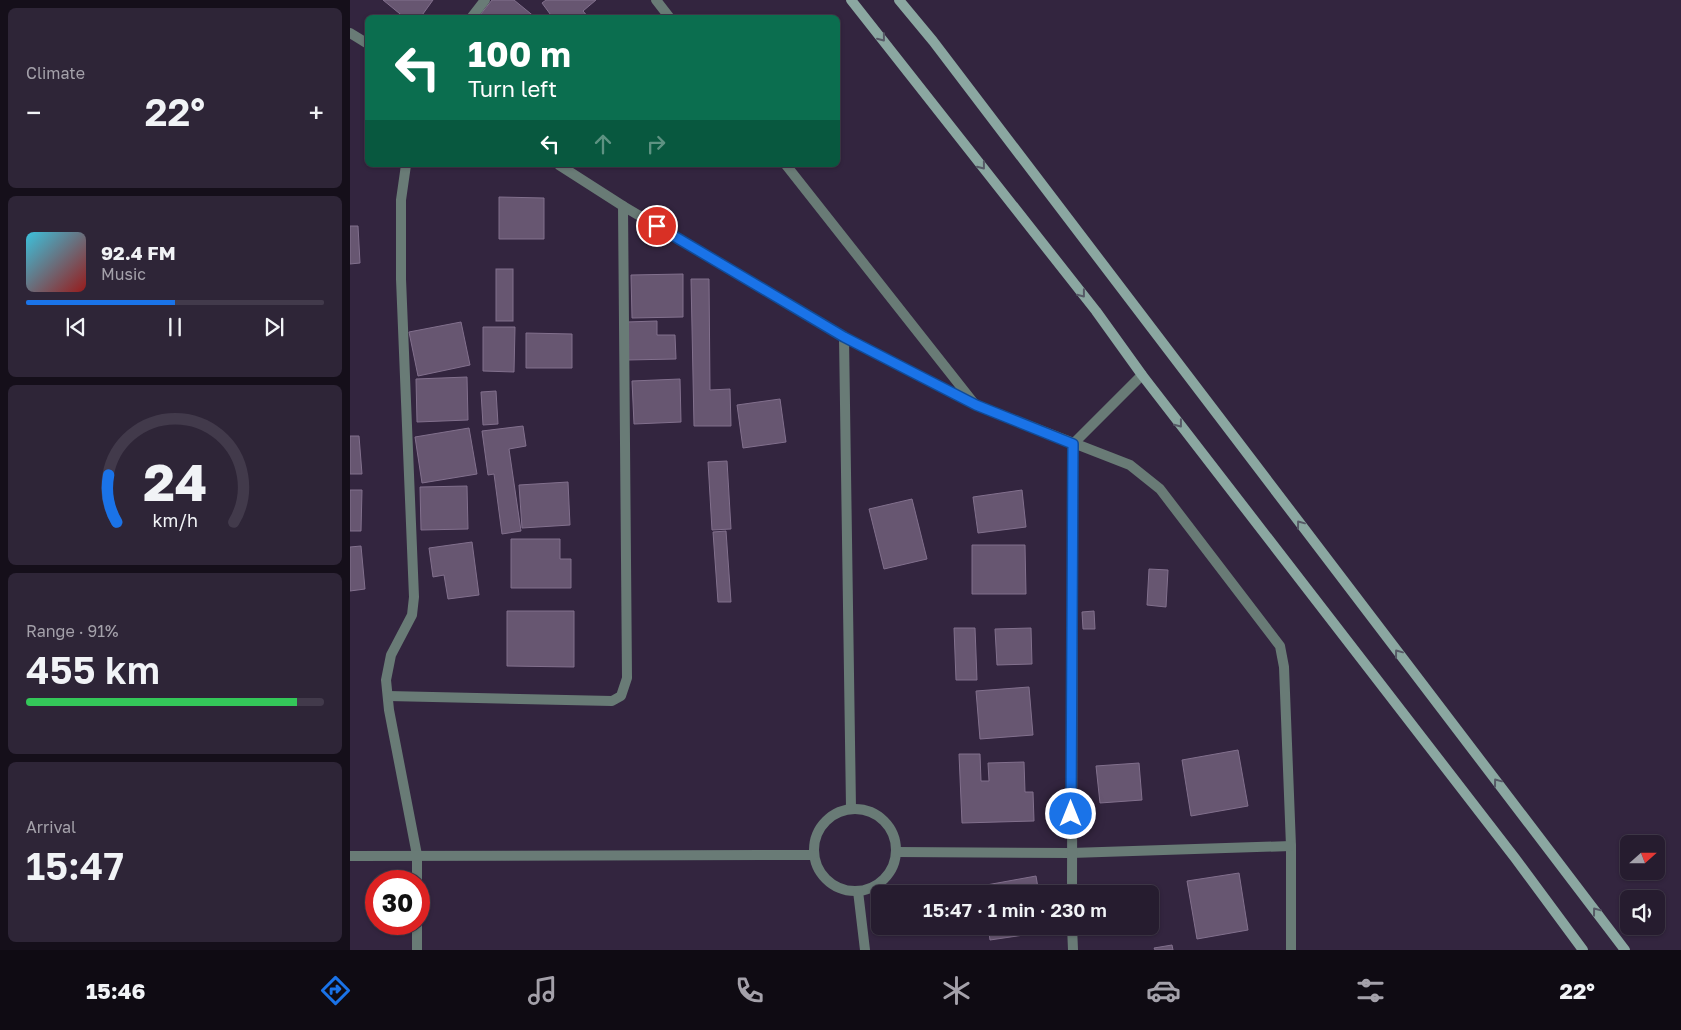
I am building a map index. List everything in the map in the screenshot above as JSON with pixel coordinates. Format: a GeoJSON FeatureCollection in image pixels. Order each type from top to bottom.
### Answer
{"type":"FeatureCollection","features":[{"type":"Feature","properties":{"kind":"main road"},"geometry":{"type":"LineString","coordinates":[[851,0],[1096,311],[1142,376],[1473,803],[1583,950]]}},
{"type":"Feature","properties":{"kind":"main road"},"geometry":{"type":"LineString","coordinates":[[899,0],[933,41],[1625,950]]}},
{"type":"Feature","properties":{"kind":"street"},"geometry":{"type":"LineString","coordinates":[[473,15],[485,0]]}},
{"type":"Feature","properties":{"kind":"street"},"geometry":{"type":"LineString","coordinates":[[656,0],[668,15]]}},
{"type":"Feature","properties":{"kind":"street"},"geometry":{"type":"LineString","coordinates":[[350,33],[365,42]]}},
{"type":"Feature","properties":{"kind":"street"},"geometry":{"type":"LineString","coordinates":[[406,167],[401,200],[401,279],[414,597],[412,615],[391,655],[386,680],[417,855],[417,870]]}},
{"type":"Feature","properties":{"kind":"street"},"geometry":{"type":"LineString","coordinates":[[562,167],[623,206],[844,337],[976,405],[1130,465],[1160,489],[1280,646],[1284,667],[1291,846],[1292,950]]}},
{"type":"Feature","properties":{"kind":"street"},"geometry":{"type":"LineString","coordinates":[[788,167],[976,405]]}},
{"type":"Feature","properties":{"kind":"street"},"geometry":{"type":"LineString","coordinates":[[388,696],[612,701],[622,696],[627,678],[623,206]]}},
{"type":"Feature","properties":{"kind":"street"},"geometry":{"type":"LineString","coordinates":[[844,337],[851,808]]}},
{"type":"Feature","properties":{"kind":"street"},"geometry":{"type":"LineString","coordinates":[[1072,885],[1073,444],[1142,376]]}},
{"type":"Feature","properties":{"kind":"street"},"geometry":{"type":"LineString","coordinates":[[851,808],[864,809],[878,815],[888,825],[894,838],[896,852],[888,874],[870,889],[858,891],[845,890],[834,886],[821,873],[813,855],[814,842],[818,830],[827,819],[838,812],[851,808]]}},
{"type":"Feature","properties":{"kind":"street"},"geometry":{"type":"LineString","coordinates":[[896,852],[1071,853],[1291,846]]}},
{"type":"Feature","properties":{"kind":"street"},"geometry":{"type":"LineString","coordinates":[[350,856],[813,855]]}},
{"type":"Feature","properties":{"kind":"street"},"geometry":{"type":"LineString","coordinates":[[858,891],[865,950]]}},
{"type":"Feature","properties":{"kind":"street"},"geometry":{"type":"LineString","coordinates":[[417,935],[417,950]]}},
{"type":"Feature","properties":{"kind":"street"},"geometry":{"type":"LineString","coordinates":[[1072,935],[1073,950]]}},
{"type":"Feature","properties":{"kind":"building"},"geometry":{"type":"Polygon","coordinates":[[[383,0],[433,0],[422,15],[401,15],[383,0]]]}},
{"type":"Feature","properties":{"kind":"building"},"geometry":{"type":"Polygon","coordinates":[[[492,0],[514,0],[532,15],[480,15],[492,0]]]}},
{"type":"Feature","properties":{"kind":"building"},"geometry":{"type":"Polygon","coordinates":[[[546,0],[596,0],[583,11],[586,15],[551,15],[542,3],[546,0]]]}},
{"type":"Feature","properties":{"kind":"building"},"geometry":{"type":"Polygon","coordinates":[[[499,197],[544,198],[544,239],[499,239],[499,197]]]}},
{"type":"Feature","properties":{"kind":"building"},"geometry":{"type":"Polygon","coordinates":[[[350,226],[358,226],[360,263],[350,264],[350,226]]]}},
{"type":"Feature","properties":{"kind":"building"},"geometry":{"type":"Polygon","coordinates":[[[496,269],[513,269],[513,321],[496,321],[496,269]]]}},
{"type":"Feature","properties":{"kind":"building"},"geometry":{"type":"Polygon","coordinates":[[[683,274],[683,317],[632,318],[631,275],[683,274]]]}},
{"type":"Feature","properties":{"kind":"building"},"geometry":{"type":"Polygon","coordinates":[[[691,279],[709,279],[710,390],[730,389],[731,426],[694,426],[691,279]]]}},
{"type":"Feature","properties":{"kind":"building"},"geometry":{"type":"Polygon","coordinates":[[[657,321],[657,335],[675,335],[676,359],[627,360],[626,322],[657,321]]]}},
{"type":"Feature","properties":{"kind":"building"},"geometry":{"type":"Polygon","coordinates":[[[461,322],[470,365],[418,376],[409,332],[461,322]]]}},
{"type":"Feature","properties":{"kind":"building"},"geometry":{"type":"Polygon","coordinates":[[[483,327],[515,327],[514,372],[483,371],[483,327]]]}},
{"type":"Feature","properties":{"kind":"building"},"geometry":{"type":"Polygon","coordinates":[[[526,333],[572,334],[572,368],[526,368],[526,333]]]}},
{"type":"Feature","properties":{"kind":"building"},"geometry":{"type":"Polygon","coordinates":[[[467,377],[468,420],[417,422],[416,379],[467,377]]]}},
{"type":"Feature","properties":{"kind":"building"},"geometry":{"type":"Polygon","coordinates":[[[680,379],[681,422],[634,424],[632,381],[680,379]]]}},
{"type":"Feature","properties":{"kind":"building"},"geometry":{"type":"Polygon","coordinates":[[[496,391],[498,424],[483,425],[481,392],[496,391]]]}},
{"type":"Feature","properties":{"kind":"building"},"geometry":{"type":"Polygon","coordinates":[[[780,399],[786,442],[743,448],[737,405],[780,399]]]}},
{"type":"Feature","properties":{"kind":"building"},"geometry":{"type":"Polygon","coordinates":[[[523,426],[526,446],[509,449],[521,531],[502,534],[494,474],[488,475],[482,431],[523,426]]]}},
{"type":"Feature","properties":{"kind":"building"},"geometry":{"type":"Polygon","coordinates":[[[469,428],[477,474],[422,483],[415,437],[469,428]]]}},
{"type":"Feature","properties":{"kind":"building"},"geometry":{"type":"Polygon","coordinates":[[[350,436],[359,436],[362,474],[350,474],[350,436]]]}},
{"type":"Feature","properties":{"kind":"building"},"geometry":{"type":"Polygon","coordinates":[[[727,461],[731,529],[712,530],[708,462],[727,461]]]}},
{"type":"Feature","properties":{"kind":"building"},"geometry":{"type":"Polygon","coordinates":[[[568,482],[570,525],[522,528],[519,485],[568,482]]]}},
{"type":"Feature","properties":{"kind":"building"},"geometry":{"type":"Polygon","coordinates":[[[467,486],[468,529],[421,530],[420,487],[467,486]]]}},
{"type":"Feature","properties":{"kind":"building"},"geometry":{"type":"Polygon","coordinates":[[[350,490],[362,490],[361,531],[350,531],[350,490]]]}},
{"type":"Feature","properties":{"kind":"building"},"geometry":{"type":"Polygon","coordinates":[[[1022,490],[1026,527],[978,533],[973,497],[1022,490]]]}},
{"type":"Feature","properties":{"kind":"building"},"geometry":{"type":"Polygon","coordinates":[[[912,499],[927,559],[884,569],[869,509],[912,499]]]}},
{"type":"Feature","properties":{"kind":"building"},"geometry":{"type":"Polygon","coordinates":[[[726,531],[731,602],[718,602],[713,532],[726,531]]]}},
{"type":"Feature","properties":{"kind":"building"},"geometry":{"type":"Polygon","coordinates":[[[511,539],[560,539],[560,559],[571,559],[571,588],[511,588],[511,539]]]}},
{"type":"Feature","properties":{"kind":"building"},"geometry":{"type":"Polygon","coordinates":[[[472,542],[479,595],[448,599],[444,575],[433,577],[429,548],[472,542]]]}},
{"type":"Feature","properties":{"kind":"building"},"geometry":{"type":"Polygon","coordinates":[[[972,545],[1025,545],[1026,594],[972,594],[972,545]]]}},
{"type":"Feature","properties":{"kind":"building"},"geometry":{"type":"Polygon","coordinates":[[[361,546],[365,589],[350,591],[350,547],[361,546]]]}},
{"type":"Feature","properties":{"kind":"building"},"geometry":{"type":"Polygon","coordinates":[[[1149,569],[1168,570],[1166,607],[1147,605],[1149,569]]]}},
{"type":"Feature","properties":{"kind":"building"},"geometry":{"type":"Polygon","coordinates":[[[507,611],[574,611],[574,667],[507,666],[507,611]]]}},
{"type":"Feature","properties":{"kind":"building"},"geometry":{"type":"Polygon","coordinates":[[[1094,611],[1095,629],[1083,629],[1082,612],[1094,611]]]}},
{"type":"Feature","properties":{"kind":"building"},"geometry":{"type":"Polygon","coordinates":[[[954,628],[975,628],[977,680],[956,680],[954,628]]]}},
{"type":"Feature","properties":{"kind":"building"},"geometry":{"type":"Polygon","coordinates":[[[1031,628],[1032,664],[997,665],[995,629],[1031,628]]]}},
{"type":"Feature","properties":{"kind":"building"},"geometry":{"type":"Polygon","coordinates":[[[1029,687],[1033,735],[980,739],[976,691],[1029,687]]]}},
{"type":"Feature","properties":{"kind":"building"},"geometry":{"type":"Polygon","coordinates":[[[1238,750],[1248,806],[1191,816],[1182,760],[1238,750]]]}},
{"type":"Feature","properties":{"kind":"building"},"geometry":{"type":"Polygon","coordinates":[[[959,754],[980,754],[981,781],[989,781],[988,763],[1024,762],[1025,792],[1033,792],[1034,821],[962,823],[959,754]]]}},
{"type":"Feature","properties":{"kind":"building"},"geometry":{"type":"Polygon","coordinates":[[[1139,763],[1142,800],[1100,803],[1096,766],[1139,763]]]}},
{"type":"Feature","properties":{"kind":"building"},"geometry":{"type":"Polygon","coordinates":[[[1239,873],[1248,930],[1197,939],[1187,881],[1239,873]]]}},
{"type":"Feature","properties":{"kind":"building"},"geometry":{"type":"Polygon","coordinates":[[[1036,876],[1038,885],[986,885],[1036,876]]]}},
{"type":"Feature","properties":{"kind":"building"},"geometry":{"type":"Polygon","coordinates":[[[989,935],[1024,935],[990,940],[989,935]]]}},
{"type":"Feature","properties":{"kind":"building"},"geometry":{"type":"Polygon","coordinates":[[[1172,945],[1173,950],[1155,950],[1154,948],[1172,945]]]}},
{"type":"Feature","properties":{"kind":"route"},"geometry":{"type":"LineString","coordinates":[[657,226],[844,337],[976,405],[1073,444],[1071,814]]}}]}
